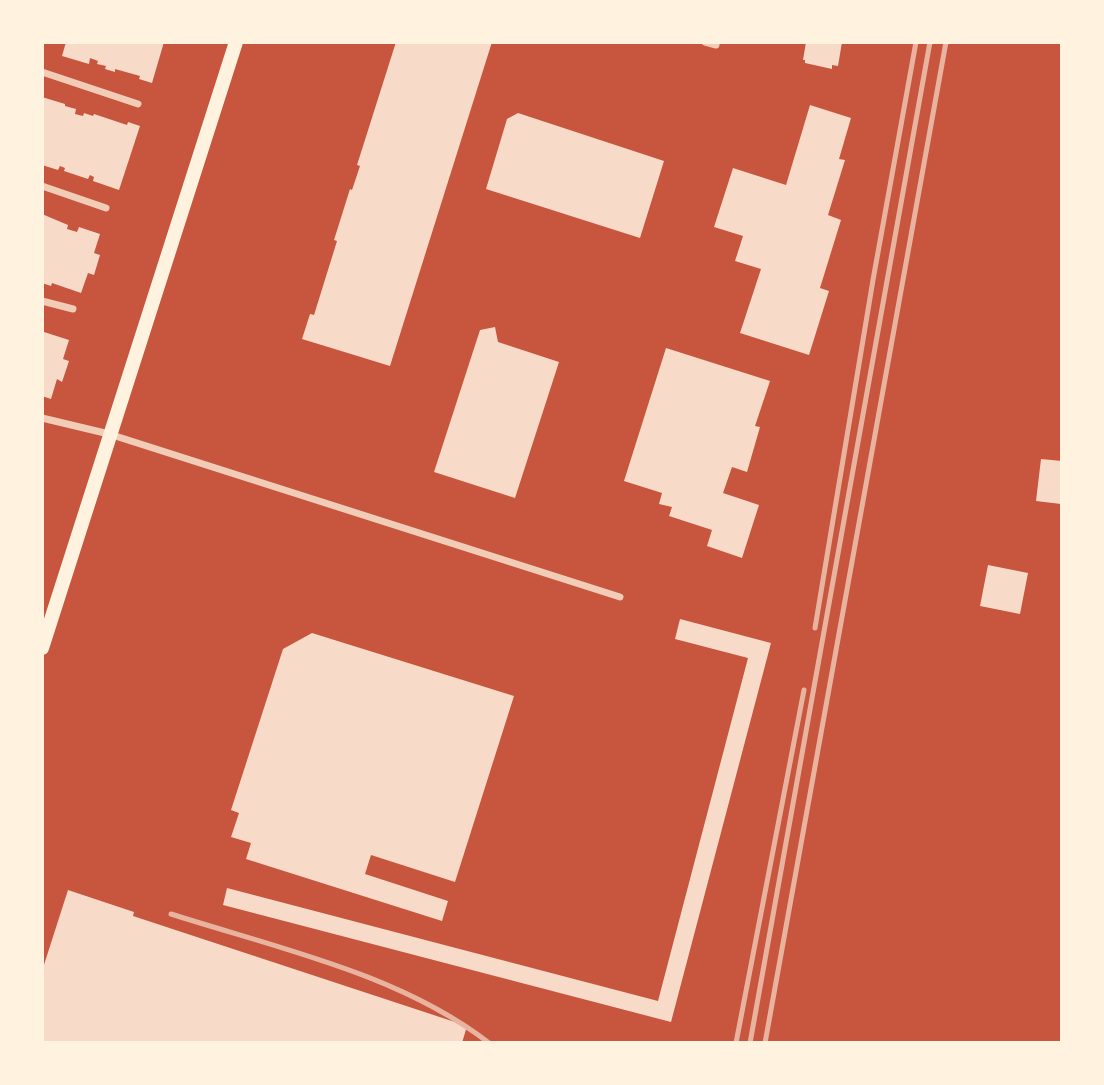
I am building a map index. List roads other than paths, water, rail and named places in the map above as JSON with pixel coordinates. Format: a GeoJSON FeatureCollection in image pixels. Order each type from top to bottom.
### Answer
{"type":"FeatureCollection","features":[{"type":"Feature","properties":{"kind":"main road"},"geometry":{"type":"LineString","coordinates":[[42,648],[236,42]]}},
{"type":"Feature","properties":{"kind":"street"},"geometry":{"type":"LineString","coordinates":[[705,42],[716,45]]}},
{"type":"Feature","properties":{"kind":"street"},"geometry":{"type":"LineString","coordinates":[[42,72],[138,104]]}},
{"type":"Feature","properties":{"kind":"street"},"geometry":{"type":"LineString","coordinates":[[42,186],[106,208]]}},
{"type":"Feature","properties":{"kind":"street"},"geometry":{"type":"LineString","coordinates":[[42,301],[73,309]]}},
{"type":"Feature","properties":{"kind":"street"},"geometry":{"type":"LineString","coordinates":[[42,418],[109,434],[620,597]]}},
{"type":"Feature","properties":{"kind":"railway"},"geometry":{"type":"LineString","coordinates":[[815,628],[916,42]]}},
{"type":"Feature","properties":{"kind":"railway"},"geometry":{"type":"LineString","coordinates":[[750,1043],[930,42]]}},
{"type":"Feature","properties":{"kind":"railway"},"geometry":{"type":"LineString","coordinates":[[765,1043],[946,42]]}},
{"type":"Feature","properties":{"kind":"railway"},"geometry":{"type":"LineString","coordinates":[[736,1043],[804,690]]}},
{"type":"Feature","properties":{"kind":"railway"},"geometry":{"type":"LineString","coordinates":[[171,914],[336,965],[377,981],[454,1019],[489,1043]]}}]}
